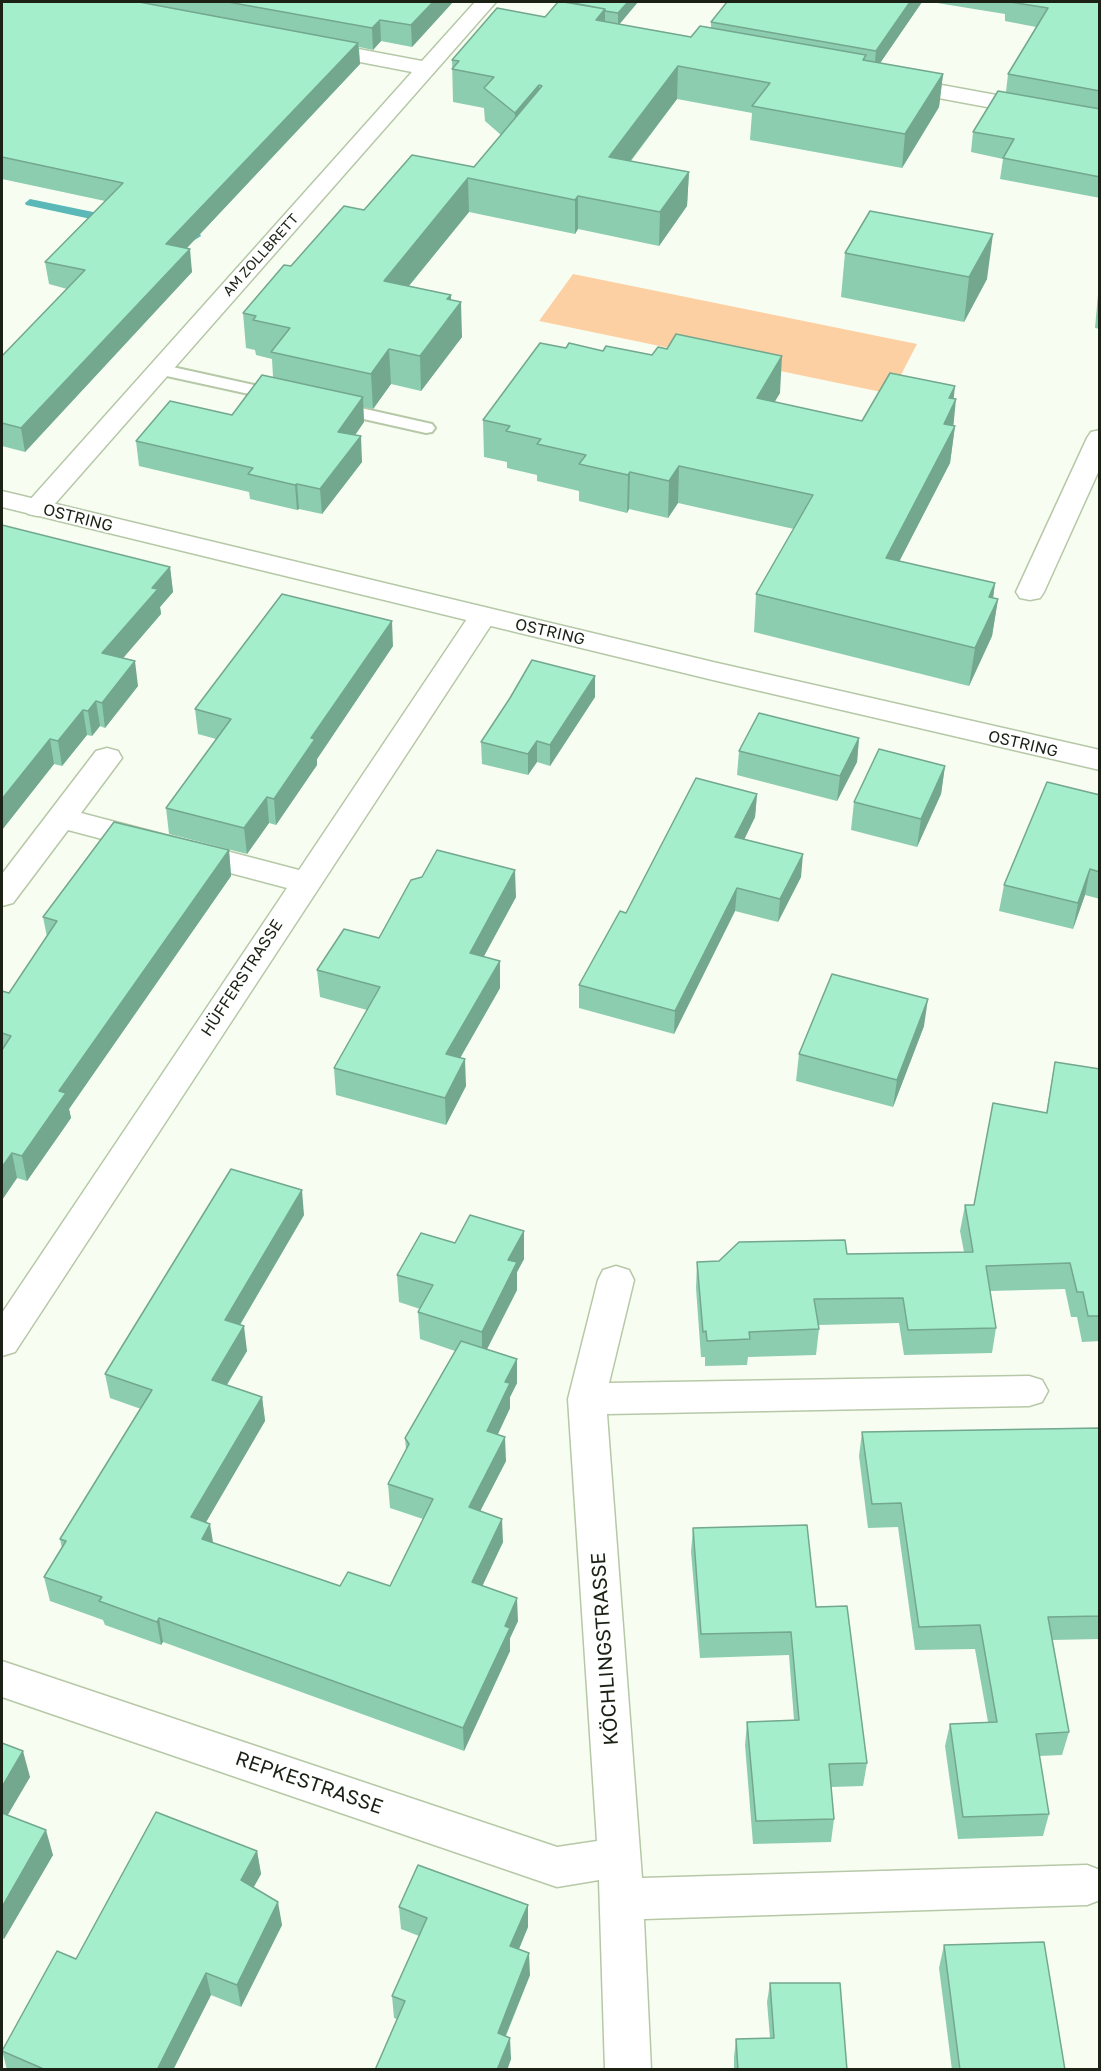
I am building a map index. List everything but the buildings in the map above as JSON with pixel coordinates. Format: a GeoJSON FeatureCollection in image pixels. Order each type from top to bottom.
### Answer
{"type":"FeatureCollection","features":[{"type":"Feature","properties":{"kind":"street","name":"AM ZOLLBRETT"},"geometry":{"type":"LineString","coordinates":[[37,508],[427,68],[489,8]]}},
{"type":"Feature","properties":{"kind":"street"},"geometry":{"type":"LineString","coordinates":[[298,43],[427,68]]}},
{"type":"Feature","properties":{"kind":"street"},"geometry":{"type":"LineString","coordinates":[[878,81],[1100,121]]}},
{"type":"Feature","properties":{"kind":"street"},"geometry":{"type":"LineString","coordinates":[[1030,592],[1100,438]]}},
{"type":"Feature","properties":{"kind":"street","name":"OSTRING"},"geometry":{"type":"LineString","coordinates":[[2,499],[1003,740],[1100,760]]}},
{"type":"Feature","properties":{"kind":"street","name":"HÜFFERSTRASSE"},"geometry":{"type":"LineString","coordinates":[[2,1342],[483,616]]}},
{"type":"Feature","properties":{"kind":"street"},"geometry":{"type":"LineString","coordinates":[[2,895],[107,758]]}},
{"type":"Feature","properties":{"kind":"street"},"geometry":{"type":"LineString","coordinates":[[61,818],[306,882]]}},
{"type":"Feature","properties":{"kind":"street","name":"KÖCHLINGSTRASSE"},"geometry":{"type":"LineString","coordinates":[[616,1280],[587,1399],[622,1899],[628,2070]]}},
{"type":"Feature","properties":{"kind":"street"},"geometry":{"type":"LineString","coordinates":[[587,1399],[1029,1391]]}},
{"type":"Feature","properties":{"kind":"street","name":"REPKESTRASSE"},"geometry":{"type":"LineString","coordinates":[[2,1678],[557,1867],[619,1857]]}},
{"type":"Feature","properties":{"kind":"street"},"geometry":{"type":"LineString","coordinates":[[622,1899],[1087,1885]]}},
{"type":"Feature","properties":{"kind":"lane"},"geometry":{"type":"LineString","coordinates":[[159,369],[298,400]]}},
{"type":"Feature","properties":{"kind":"lane"},"geometry":{"type":"LineString","coordinates":[[322,405],[426,428]]}},
{"type":"Feature","properties":{"kind":"shaded area"},"geometry":{"type":"Polygon","coordinates":[[[573,274],[917,344],[891,394],[539,321],[573,274]]]}},
{"type":"Feature","properties":{"kind":"water"},"geometry":{"type":"Polygon","coordinates":[[[30,199],[201,236],[193,241],[26,205],[25,203],[30,199]]]}}]}
